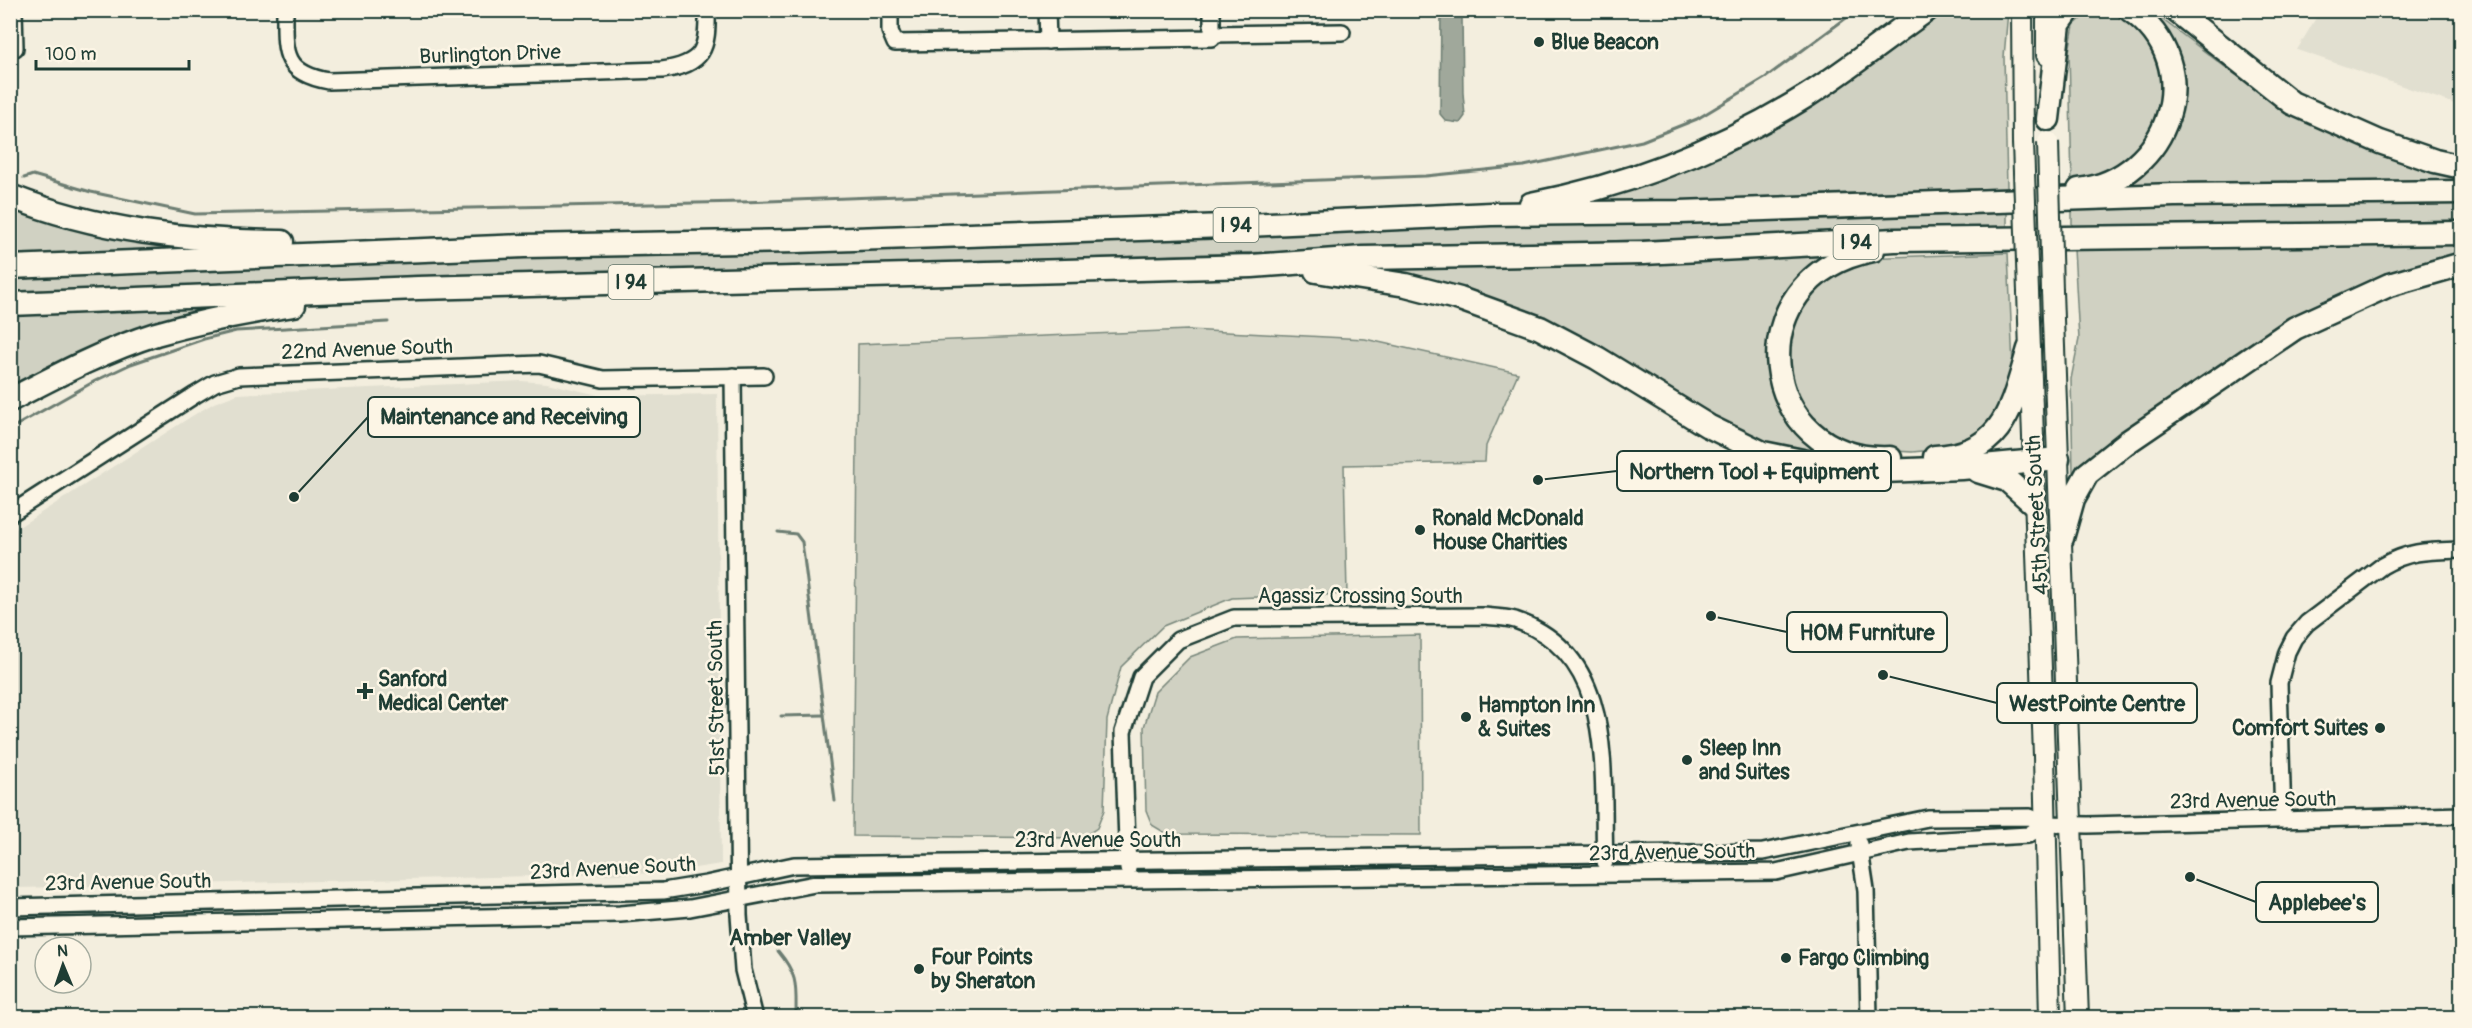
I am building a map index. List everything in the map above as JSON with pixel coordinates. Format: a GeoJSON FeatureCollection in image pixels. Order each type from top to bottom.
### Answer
{"type":"FeatureCollection","features":[{"type":"Feature","properties":{"kind":"highway"},"geometry":{"type":"LineString","coordinates":[[1475,214],[1557,198],[1649,173],[1727,140],[1808,95],[1927,10]]}},
{"type":"Feature","properties":{"kind":"highway"},"geometry":{"type":"LineString","coordinates":[[2048,119],[2059,24],[2069,10]]}},
{"type":"Feature","properties":{"kind":"highway"},"geometry":{"type":"LineString","coordinates":[[1987,202],[2095,188],[2134,168],[2151,152],[2161,138],[2170,112],[2173,80],[2157,39],[2130,10]]}},
{"type":"Feature","properties":{"kind":"highway"},"geometry":{"type":"LineString","coordinates":[[2175,10],[2292,103],[2380,142],[2435,161],[2462,167]]}},
{"type":"Feature","properties":{"kind":"highway","name":"I 94"},"geometry":{"type":"LineString","coordinates":[[10,267],[524,246],[797,241],[1475,214],[1680,212],[2174,195],[2462,192]]}},
{"type":"Feature","properties":{"kind":"highway"},"geometry":{"type":"LineString","coordinates":[[10,196],[97,222],[176,237],[269,242],[524,246]]}},
{"type":"Feature","properties":{"kind":"highway","name":"I 94"},"geometry":{"type":"LineString","coordinates":[[10,304],[418,288],[1252,266],[1363,258],[1643,253],[1928,239],[2462,233]]}},
{"type":"Feature","properties":{"kind":"highway"},"geometry":{"type":"LineString","coordinates":[[1928,239],[1867,251],[1839,260],[1818,271],[1803,285],[1783,323],[1778,350],[1778,374],[1785,395],[1798,418],[1818,437],[1837,449],[1865,457],[1882,459],[1946,456],[1962,452],[1984,441],[2004,423],[2012,406],[2029,350]]}},
{"type":"Feature","properties":{"kind":"highway"},"geometry":{"type":"LineString","coordinates":[[2062,538],[2073,499],[2087,474],[2126,443],[2295,328],[2389,285],[2462,264]]}},
{"type":"Feature","properties":{"kind":"highway"},"geometry":{"type":"LineString","coordinates":[[1252,266],[1330,272],[1406,285],[1460,299],[1540,328],[1597,357],[1708,426],[1763,453],[1856,472],[1962,468],[2058,459]]}},
{"type":"Feature","properties":{"kind":"highway"},"geometry":{"type":"LineString","coordinates":[[10,400],[85,362],[156,334],[262,310],[418,288]]}},
{"type":"Feature","properties":{"kind":"highway"},"geometry":{"type":"LineString","coordinates":[[1962,468],[1992,474],[2007,480],[2034,504]]}},
{"type":"Feature","properties":{"kind":"main road","name":"45th Street South"},"geometry":{"type":"LineString","coordinates":[[2022,10],[2023,142],[2050,1017]]}},
{"type":"Feature","properties":{"kind":"main road","name":"45th Street South"},"geometry":{"type":"LineString","coordinates":[[2047,10],[2052,291],[2078,1017]]}},
{"type":"Feature","properties":{"kind":"street"},"geometry":{"type":"LineString","coordinates":[[14,10],[15,48]]}},
{"type":"Feature","properties":{"kind":"street","name":"Burlington Drive"},"geometry":{"type":"LineString","coordinates":[[285,10],[286,51],[295,67],[309,78],[329,81],[662,70],[683,67],[697,57],[705,45],[707,10]]}},
{"type":"Feature","properties":{"kind":"street"},"geometry":{"type":"LineString","coordinates":[[890,10],[890,31],[895,43],[1342,32]]}},
{"type":"Feature","properties":{"kind":"street"},"geometry":{"type":"LineString","coordinates":[[1047,10],[1048,41]]}},
{"type":"Feature","properties":{"kind":"street"},"geometry":{"type":"LineString","coordinates":[[1212,10],[1212,36]]}},
{"type":"Feature","properties":{"kind":"street","name":"22nd Avenue South"},"geometry":{"type":"LineString","coordinates":[[10,514],[195,395],[215,383],[239,376],[539,364],[603,380],[764,376]]}},
{"type":"Feature","properties":{"kind":"street","name":"51st Street South"},"geometry":{"type":"LineString","coordinates":[[734,376],[739,897],[743,970],[755,1017]]}},
{"type":"Feature","properties":{"kind":"street"},"geometry":{"type":"LineString","coordinates":[[2283,820],[2278,683],[2287,652],[2294,638],[2307,623],[2394,559],[2418,552],[2462,550]]}},
{"type":"Feature","properties":{"kind":"street","name":"Agassiz Crossing South"},"geometry":{"type":"LineString","coordinates":[[1129,881],[1123,732],[1141,677],[1178,640],[1234,618],[1483,616],[1513,620],[1537,631],[1556,644],[1572,661],[1587,686],[1595,706],[1602,755],[1606,874]]}},
{"type":"Feature","properties":{"kind":"street","name":"23rd Avenue South"},"geometry":{"type":"LineString","coordinates":[[10,907],[663,891],[794,865],[813,864],[1763,852],[1928,818],[2030,817],[2045,825],[2462,815]]}},
{"type":"Feature","properties":{"kind":"street","name":"23rd Avenue South"},"geometry":{"type":"LineString","coordinates":[[10,927],[620,914],[690,908],[815,884],[1776,872],[1909,842],[2028,836],[2045,825]]}},
{"type":"Feature","properties":{"kind":"street"},"geometry":{"type":"LineString","coordinates":[[1857,832],[1866,890],[1869,1017]]}},
{"type":"Feature","properties":{"kind":"street","name":"23rd Avenue South"},"geometry":{"type":"LineString","coordinates":[[1293,879],[1294,868],[1300,865],[1346,864],[1355,858]]}},
{"type":"Feature","properties":{"kind":"street","name":"23rd Avenue South"},"geometry":{"type":"LineString","coordinates":[[1212,880],[1229,871],[1282,868],[1288,859]]}},
{"type":"Feature","properties":{"kind":"shaded area"},"geometry":{"type":"Polygon","coordinates":[[[2141,10],[2151,11],[2233,73],[2267,95],[2462,175],[2461,183],[2127,189],[2125,182],[2177,115],[2141,10]]]}},
{"type":"Feature","properties":{"kind":"shaded area"},"geometry":{"type":"Polygon","coordinates":[[[1441,11],[1465,11],[1462,17],[1465,116],[1460,123],[1446,121],[1440,114],[1441,11]]]}},
{"type":"Feature","properties":{"kind":"shaded area"},"geometry":{"type":"Polygon","coordinates":[[[1935,11],[2008,11],[2004,57],[2007,188],[1577,205],[1637,183],[1935,11]]]}},
{"type":"Feature","properties":{"kind":"shaded area"},"geometry":{"type":"Polygon","coordinates":[[[2083,11],[2120,11],[2156,47],[2165,104],[2133,162],[2072,184],[2069,51],[2074,25],[2081,19],[2077,14],[2083,11]]]}},
{"type":"Feature","properties":{"kind":"shaded area"},"geometry":{"type":"Polygon","coordinates":[[[2320,11],[2461,11],[2461,106],[2297,50],[2320,11]]]}},
{"type":"Feature","properties":{"kind":"shaded area"},"geometry":{"type":"Polygon","coordinates":[[[2461,200],[2462,220],[2072,227],[2072,206],[2461,200]]]}},
{"type":"Feature","properties":{"kind":"shaded area"},"geometry":{"type":"Polygon","coordinates":[[[10,202],[175,242],[174,249],[11,255],[10,202]]]}},
{"type":"Feature","properties":{"kind":"shaded area"},"geometry":{"type":"Polygon","coordinates":[[[2007,209],[2007,228],[11,293],[10,273],[2007,209]]]}},
{"type":"Feature","properties":{"kind":"shaded area"},"geometry":{"type":"Polygon","coordinates":[[[2461,244],[2461,257],[2406,272],[2077,475],[2073,473],[2071,379],[2079,339],[2074,249],[2461,244]]]}},
{"type":"Feature","properties":{"kind":"shaded area"},"geometry":{"type":"Polygon","coordinates":[[[2008,253],[2013,367],[2000,421],[1954,448],[1912,452],[1859,449],[1805,415],[1784,367],[1798,302],[1860,258],[2008,253]]]}},
{"type":"Feature","properties":{"kind":"shaded area"},"geometry":{"type":"Polygon","coordinates":[[[1823,254],[1824,259],[1795,283],[1787,292],[1782,303],[1775,326],[1773,374],[1844,457],[1763,446],[1657,386],[1388,275],[1386,266],[1823,254]]]}},
{"type":"Feature","properties":{"kind":"shaded area"},"geometry":{"type":"Polygon","coordinates":[[[222,304],[223,310],[11,395],[10,314],[222,304]]]}},
{"type":"Feature","properties":{"kind":"shaded area"},"geometry":{"type":"Polygon","coordinates":[[[1188,330],[1365,339],[1518,373],[1486,446],[1485,462],[1344,465],[1347,594],[1232,598],[1163,626],[1121,667],[1107,720],[1104,810],[1097,828],[1082,838],[853,836],[858,344],[1188,330]]]}},
{"type":"Feature","properties":{"kind":"shaded area","name":"Sanford Medical Center"},"geometry":{"type":"Polygon","coordinates":[[[521,381],[547,383],[602,396],[717,394],[721,864],[663,873],[17,888],[10,850],[11,532],[192,416],[214,403],[238,394],[521,381]]]}},
{"type":"Feature","properties":{"kind":"shaded area"},"geometry":{"type":"Polygon","coordinates":[[[1420,635],[1421,835],[1167,834],[1152,825],[1146,810],[1144,727],[1155,692],[1190,657],[1237,639],[1420,635]]]}},
{"type":"Feature","properties":{"kind":"waterway"},"geometry":{"type":"LineString","coordinates":[[24,178],[33,175],[91,192],[195,214],[742,202],[1426,176],[1524,166],[1642,141],[1697,119],[1765,78],[1857,10]]}},
{"type":"Feature","properties":{"kind":"waterway"},"geometry":{"type":"LineString","coordinates":[[10,429],[95,381],[131,364],[204,339],[236,331],[388,322]]}},
{"type":"Feature","properties":{"kind":"waterway"},"geometry":{"type":"LineString","coordinates":[[778,532],[796,534],[802,542],[835,801]]}},
{"type":"Feature","properties":{"kind":"waterway"},"geometry":{"type":"LineString","coordinates":[[781,716],[824,715]]}},
{"type":"Feature","properties":{"kind":"waterway"},"geometry":{"type":"LineString","coordinates":[[778,951],[790,968],[795,982],[796,1018]]}},
{"type":"Feature","properties":{"kind":"place","name":"Blue Beacon"},"geometry":{"type":"Point","coordinates":[1539,42]}},
{"type":"Feature","properties":{"kind":"place","name":"Northern Tool + Equipment"},"geometry":{"type":"Point","coordinates":[1538,480]}},
{"type":"Feature","properties":{"kind":"place","name":"Maintenance and Receiving"},"geometry":{"type":"Point","coordinates":[294,497]}},
{"type":"Feature","properties":{"kind":"place","name":"Ronald McDonald House Charities"},"geometry":{"type":"Point","coordinates":[1420,530]}},
{"type":"Feature","properties":{"kind":"place","name":"HOM Furniture"},"geometry":{"type":"Point","coordinates":[1711,616]}},
{"type":"Feature","properties":{"kind":"place","name":"WestPointe Centre"},"geometry":{"type":"Point","coordinates":[1883,675]}},
{"type":"Feature","properties":{"kind":"place","name":"Sanford Medical Center"},"geometry":{"type":"Point","coordinates":[365,691]}},
{"type":"Feature","properties":{"kind":"place","name":"Hampton Inn & Suites"},"geometry":{"type":"Point","coordinates":[1466,717]}},
{"type":"Feature","properties":{"kind":"place","name":"Comfort Suites"},"geometry":{"type":"Point","coordinates":[2380,728]}},
{"type":"Feature","properties":{"kind":"place","name":"Sleep Inn and Suites"},"geometry":{"type":"Point","coordinates":[1687,760]}},
{"type":"Feature","properties":{"kind":"place","name":"Applebee's"},"geometry":{"type":"Point","coordinates":[2190,877]}},
{"type":"Feature","properties":{"kind":"place","name":"Fargo Climbing"},"geometry":{"type":"Point","coordinates":[1786,958]}},
{"type":"Feature","properties":{"kind":"place","name":"Four Points by Sheraton"},"geometry":{"type":"Point","coordinates":[919,969]}},
{"type":"Feature","properties":{"kind":"district","name":"Amber Valley"},"geometry":{"type":"Point","coordinates":[790,937]}}]}
